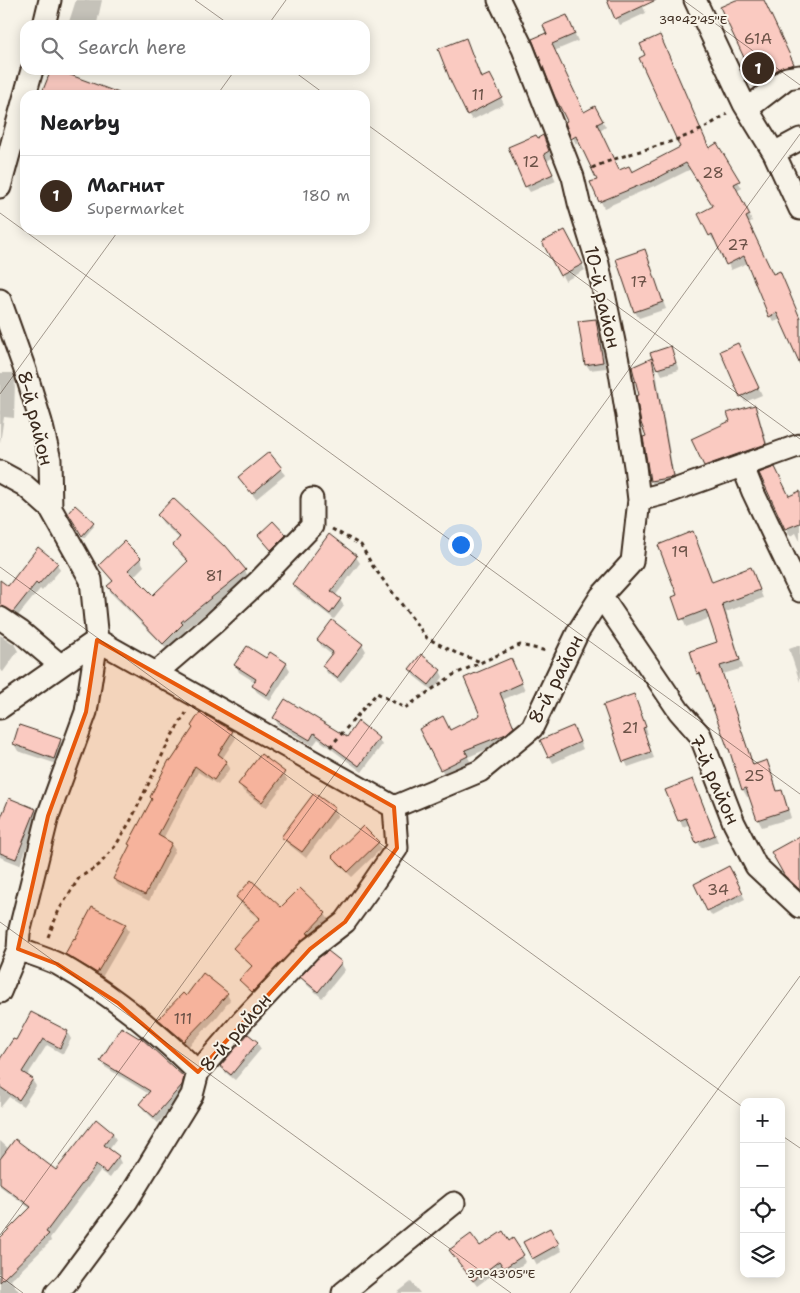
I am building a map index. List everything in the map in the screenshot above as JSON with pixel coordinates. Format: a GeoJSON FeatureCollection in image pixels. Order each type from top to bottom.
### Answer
{"type":"FeatureCollection","features":[{"type":"Feature","properties":{"kind":"street"},"geometry":{"type":"LineString","coordinates":[[45,20],[50,0]]}},
{"type":"Feature","properties":{"kind":"street","name":"10-й район"},"geometry":{"type":"LineString","coordinates":[[499,0],[523,49],[573,177],[598,264],[618,366],[639,500],[632,562],[601,596]]}},
{"type":"Feature","properties":{"kind":"street"},"geometry":{"type":"LineString","coordinates":[[695,0],[746,107],[774,153],[800,210]]}},
{"type":"Feature","properties":{"kind":"street"},"geometry":{"type":"LineString","coordinates":[[26,90],[31,75]]}},
{"type":"Feature","properties":{"kind":"street"},"geometry":{"type":"LineString","coordinates":[[746,107],[787,78],[800,76]]}},
{"type":"Feature","properties":{"kind":"street"},"geometry":{"type":"LineString","coordinates":[[0,182],[20,112]]}},
{"type":"Feature","properties":{"kind":"street"},"geometry":{"type":"LineString","coordinates":[[774,153],[800,138]]}},
{"type":"Feature","properties":{"kind":"street","name":"8-й район"},"geometry":{"type":"LineString","coordinates":[[0,300],[25,370],[50,460],[51,509]]}},
{"type":"Feature","properties":{"kind":"street"},"geometry":{"type":"LineString","coordinates":[[639,500],[743,467],[800,445]]}},
{"type":"Feature","properties":{"kind":"street"},"geometry":{"type":"LineString","coordinates":[[743,467],[800,591]]}},
{"type":"Feature","properties":{"kind":"street","name":"8-й район"},"geometry":{"type":"LineString","coordinates":[[0,472],[24,485],[51,509],[91,580],[97,640],[86,712],[48,816],[19,933],[18,949],[0,992]]}},
{"type":"Feature","properties":{"kind":"street"},"geometry":{"type":"LineString","coordinates":[[156,673],[257,583],[312,526],[312,499]]}},
{"type":"Feature","properties":{"kind":"street","name":"8-й район"},"geometry":{"type":"LineString","coordinates":[[56,1293],[66,1283],[127,1201],[192,1095],[198,1072],[244,1019],[310,949],[345,922],[397,848],[394,806],[480,771],[532,728],[578,632],[601,596]]}},
{"type":"Feature","properties":{"kind":"street","name":"7-й район"},"geometry":{"type":"LineString","coordinates":[[601,596],[674,704],[700,735],[734,823],[756,866],[800,907]]}},
{"type":"Feature","properties":{"kind":"street"},"geometry":{"type":"LineString","coordinates":[[0,618],[60,665]]}},
{"type":"Feature","properties":{"kind":"street"},"geometry":{"type":"LineString","coordinates":[[0,708],[97,640],[394,806]]}},
{"type":"Feature","properties":{"kind":"street"},"geometry":{"type":"LineString","coordinates":[[18,949],[57,964],[118,1003],[170,1045],[198,1072]]}},
{"type":"Feature","properties":{"kind":"street"},"geometry":{"type":"LineString","coordinates":[[343,1293],[454,1203]]}},
{"type":"Feature","properties":{"kind":"path"},"geometry":{"type":"LineString","coordinates":[[573,177],[614,158],[696,132],[746,107]]}},
{"type":"Feature","properties":{"kind":"path"},"geometry":{"type":"LineString","coordinates":[[326,526],[361,546],[372,566],[427,638],[456,654],[481,662]]}},
{"type":"Feature","properties":{"kind":"path"},"geometry":{"type":"LineString","coordinates":[[317,764],[377,693],[405,708],[453,675],[520,645],[567,656]]}},
{"type":"Feature","properties":{"kind":"path"},"geometry":{"type":"LineString","coordinates":[[39,957],[59,910],[79,878],[99,864],[116,845],[131,820],[171,737],[196,696]]}},
{"type":"Feature","properties":{"kind":"highlighted area"},"geometry":{"type":"Polygon","coordinates":[[[97,640],[394,807],[397,848],[345,922],[310,949],[198,1072],[118,1003],[57,964],[18,949],[48,816],[86,712],[97,640]]]}},
{"type":"Feature","properties":{"kind":"building"},"geometry":{"type":"Polygon","coordinates":[[[607,0],[656,0],[615,19],[607,0]]]}},
{"type":"Feature","properties":{"kind":"building"},"geometry":{"type":"Polygon","coordinates":[[[736,0],[764,0],[794,64],[780,68],[757,85],[720,7],[736,0]]]}},
{"type":"Feature","properties":{"kind":"building"},"geometry":{"type":"Polygon","coordinates":[[[567,15],[575,34],[552,44],[584,112],[595,106],[603,121],[597,124],[619,170],[629,166],[632,172],[680,147],[639,58],[645,55],[640,44],[660,35],[709,148],[717,143],[740,181],[734,184],[750,215],[746,217],[773,274],[780,271],[800,318],[800,364],[777,313],[769,317],[744,256],[726,265],[712,234],[709,236],[698,214],[713,206],[686,163],[650,182],[599,202],[590,182],[597,180],[576,136],[571,139],[565,122],[567,121],[555,97],[532,39],[546,33],[547,35],[543,25],[567,15]]]}},
{"type":"Feature","properties":{"kind":"building"},"geometry":{"type":"Polygon","coordinates":[[[466,38],[481,78],[490,74],[502,97],[467,115],[438,49],[466,38]]]}},
{"type":"Feature","properties":{"kind":"building"},"geometry":{"type":"Polygon","coordinates":[[[49,75],[70,75],[111,90],[43,90],[49,75]]]}},
{"type":"Feature","properties":{"kind":"building"},"geometry":{"type":"Polygon","coordinates":[[[536,135],[538,138],[543,135],[549,151],[544,154],[553,174],[525,187],[508,147],[536,135]]]}},
{"type":"Feature","properties":{"kind":"building"},"geometry":{"type":"Polygon","coordinates":[[[565,230],[583,264],[560,276],[542,242],[565,230]]]}},
{"type":"Feature","properties":{"kind":"building"},"geometry":{"type":"Polygon","coordinates":[[[645,249],[663,302],[634,312],[616,259],[645,249]]]}},
{"type":"Feature","properties":{"kind":"building"},"geometry":{"type":"Polygon","coordinates":[[[596,319],[603,362],[585,365],[578,321],[596,319]]]}},
{"type":"Feature","properties":{"kind":"building"},"geometry":{"type":"Polygon","coordinates":[[[738,343],[759,388],[740,397],[720,351],[738,343]]]}},
{"type":"Feature","properties":{"kind":"building"},"geometry":{"type":"Polygon","coordinates":[[[671,346],[676,363],[657,369],[650,353],[671,346]]]}},
{"type":"Feature","properties":{"kind":"building"},"geometry":{"type":"Polygon","coordinates":[[[652,358],[673,477],[650,481],[643,437],[646,436],[641,423],[636,396],[639,395],[632,367],[652,358]]]}},
{"type":"Feature","properties":{"kind":"building"},"geometry":{"type":"Polygon","coordinates":[[[755,405],[766,444],[704,466],[691,439],[730,421],[727,413],[755,405]]]}},
{"type":"Feature","properties":{"kind":"building"},"geometry":{"type":"Polygon","coordinates":[[[269,452],[282,468],[252,494],[238,477],[269,452]]]}},
{"type":"Feature","properties":{"kind":"building"},"geometry":{"type":"Polygon","coordinates":[[[775,467],[789,496],[800,491],[800,523],[785,529],[759,473],[775,467]]]}},
{"type":"Feature","properties":{"kind":"building"},"geometry":{"type":"Polygon","coordinates":[[[173,498],[225,545],[246,570],[181,622],[183,624],[163,644],[107,586],[113,581],[99,565],[124,541],[141,558],[128,570],[153,595],[188,561],[173,545],[180,537],[157,515],[173,498]]]}},
{"type":"Feature","properties":{"kind":"building"},"geometry":{"type":"Polygon","coordinates":[[[75,505],[94,522],[82,536],[68,513],[75,505]]]}},
{"type":"Feature","properties":{"kind":"building"},"geometry":{"type":"Polygon","coordinates":[[[273,521],[286,535],[271,550],[258,535],[273,521]]]}},
{"type":"Feature","properties":{"kind":"building"},"geometry":{"type":"Polygon","coordinates":[[[693,531],[712,582],[751,567],[760,590],[722,604],[740,660],[720,666],[753,765],[767,760],[777,791],[782,790],[788,810],[757,820],[746,788],[742,790],[729,749],[700,673],[697,674],[690,651],[717,642],[706,610],[680,620],[672,597],[677,595],[658,545],[693,531]]]}},
{"type":"Feature","properties":{"kind":"building"},"geometry":{"type":"Polygon","coordinates":[[[329,534],[357,556],[331,591],[341,599],[330,614],[292,584],[329,534]]]}},
{"type":"Feature","properties":{"kind":"building"},"geometry":{"type":"Polygon","coordinates":[[[38,547],[58,563],[38,585],[36,583],[13,612],[0,606],[0,580],[8,586],[38,547]]]}},
{"type":"Feature","properties":{"kind":"building"},"geometry":{"type":"Polygon","coordinates":[[[332,620],[363,644],[337,678],[322,666],[333,652],[317,640],[332,620]]]}},
{"type":"Feature","properties":{"kind":"building"},"geometry":{"type":"Polygon","coordinates":[[[247,646],[266,658],[270,652],[287,663],[267,695],[252,686],[256,679],[234,665],[247,646]]]}},
{"type":"Feature","properties":{"kind":"building"},"geometry":{"type":"Polygon","coordinates":[[[421,654],[441,670],[429,685],[409,669],[421,654]]]}},
{"type":"Feature","properties":{"kind":"building"},"geometry":{"type":"Polygon","coordinates":[[[511,658],[522,683],[500,693],[514,727],[506,734],[465,750],[468,756],[440,770],[419,729],[443,716],[450,730],[480,715],[464,678],[511,658]]]}},
{"type":"Feature","properties":{"kind":"building"},"geometry":{"type":"Polygon","coordinates":[[[634,694],[646,727],[643,728],[651,752],[623,762],[603,705],[634,694]]]}},
{"type":"Feature","properties":{"kind":"building"},"geometry":{"type":"Polygon","coordinates":[[[285,699],[347,737],[358,721],[379,738],[359,766],[314,733],[310,740],[273,718],[285,699]]]}},
{"type":"Feature","properties":{"kind":"building"},"geometry":{"type":"Polygon","coordinates":[[[200,712],[233,731],[218,754],[227,761],[214,780],[195,766],[158,835],[172,843],[145,895],[113,879],[169,760],[171,761],[193,728],[191,726],[200,712]]]}},
{"type":"Feature","properties":{"kind":"building"},"geometry":{"type":"Polygon","coordinates":[[[19,725],[61,739],[54,759],[13,744],[19,725]]]}},
{"type":"Feature","properties":{"kind":"building"},"geometry":{"type":"Polygon","coordinates":[[[573,726],[580,742],[548,757],[540,740],[573,726]]]}},
{"type":"Feature","properties":{"kind":"building"},"geometry":{"type":"Polygon","coordinates":[[[261,754],[285,772],[262,802],[238,784],[261,754]]]}},
{"type":"Feature","properties":{"kind":"building"},"geometry":{"type":"Polygon","coordinates":[[[693,779],[715,835],[696,843],[686,818],[678,821],[665,790],[693,779]]]}},
{"type":"Feature","properties":{"kind":"building"},"geometry":{"type":"Polygon","coordinates":[[[314,793],[335,808],[302,852],[281,837],[314,793]]]}},
{"type":"Feature","properties":{"kind":"building"},"geometry":{"type":"Polygon","coordinates":[[[9,798],[36,809],[16,859],[0,853],[0,820],[9,798]]]}},
{"type":"Feature","properties":{"kind":"building"},"geometry":{"type":"Polygon","coordinates":[[[363,826],[379,842],[348,872],[332,856],[363,826]]]}},
{"type":"Feature","properties":{"kind":"building"},"geometry":{"type":"Polygon","coordinates":[[[800,836],[800,890],[784,875],[771,852],[800,836]]]}},
{"type":"Feature","properties":{"kind":"building"},"geometry":{"type":"Polygon","coordinates":[[[729,866],[743,893],[707,911],[694,884],[729,866]]]}},
{"type":"Feature","properties":{"kind":"building"},"geometry":{"type":"Polygon","coordinates":[[[251,880],[281,907],[300,888],[326,913],[307,933],[309,934],[252,992],[239,980],[252,966],[233,948],[260,918],[236,897],[251,880]]]}},
{"type":"Feature","properties":{"kind":"building"},"geometry":{"type":"Polygon","coordinates":[[[92,907],[126,924],[97,973],[65,954],[92,907]]]}},
{"type":"Feature","properties":{"kind":"building"},"geometry":{"type":"Polygon","coordinates":[[[328,951],[342,962],[318,992],[300,977],[318,958],[328,951]]]}},
{"type":"Feature","properties":{"kind":"building"},"geometry":{"type":"Polygon","coordinates":[[[203,973],[228,993],[184,1041],[158,1019],[183,993],[186,996],[203,973]]]}},
{"type":"Feature","properties":{"kind":"building"},"geometry":{"type":"Polygon","coordinates":[[[31,1012],[68,1031],[60,1048],[43,1039],[22,1072],[33,1079],[19,1100],[0,1087],[0,1059],[13,1039],[16,1040],[31,1012]]]}},
{"type":"Feature","properties":{"kind":"building"},"geometry":{"type":"Polygon","coordinates":[[[121,1027],[140,1037],[184,1077],[182,1085],[154,1117],[139,1104],[150,1091],[100,1061],[121,1027]]]}},
{"type":"Feature","properties":{"kind":"building"},"geometry":{"type":"Polygon","coordinates":[[[248,1034],[258,1042],[231,1075],[220,1066],[248,1034]]]}},
{"type":"Feature","properties":{"kind":"building"},"geometry":{"type":"Polygon","coordinates":[[[96,1119],[113,1133],[104,1145],[119,1156],[106,1173],[96,1165],[46,1232],[49,1234],[0,1282],[0,1238],[31,1207],[0,1184],[0,1159],[15,1139],[56,1170],[96,1119]]]}},
{"type":"Feature","properties":{"kind":"building"},"geometry":{"type":"Polygon","coordinates":[[[550,1228],[559,1244],[532,1259],[523,1242],[550,1228]]]}},
{"type":"Feature","properties":{"kind":"building"},"geometry":{"type":"Polygon","coordinates":[[[503,1231],[509,1241],[513,1238],[524,1255],[504,1268],[499,1261],[473,1281],[449,1250],[471,1234],[480,1246],[503,1231]]]}},
{"type":"Feature","properties":{"kind":"place","name":"Магнит"},"geometry":{"type":"Point","coordinates":[758,68]}}]}
